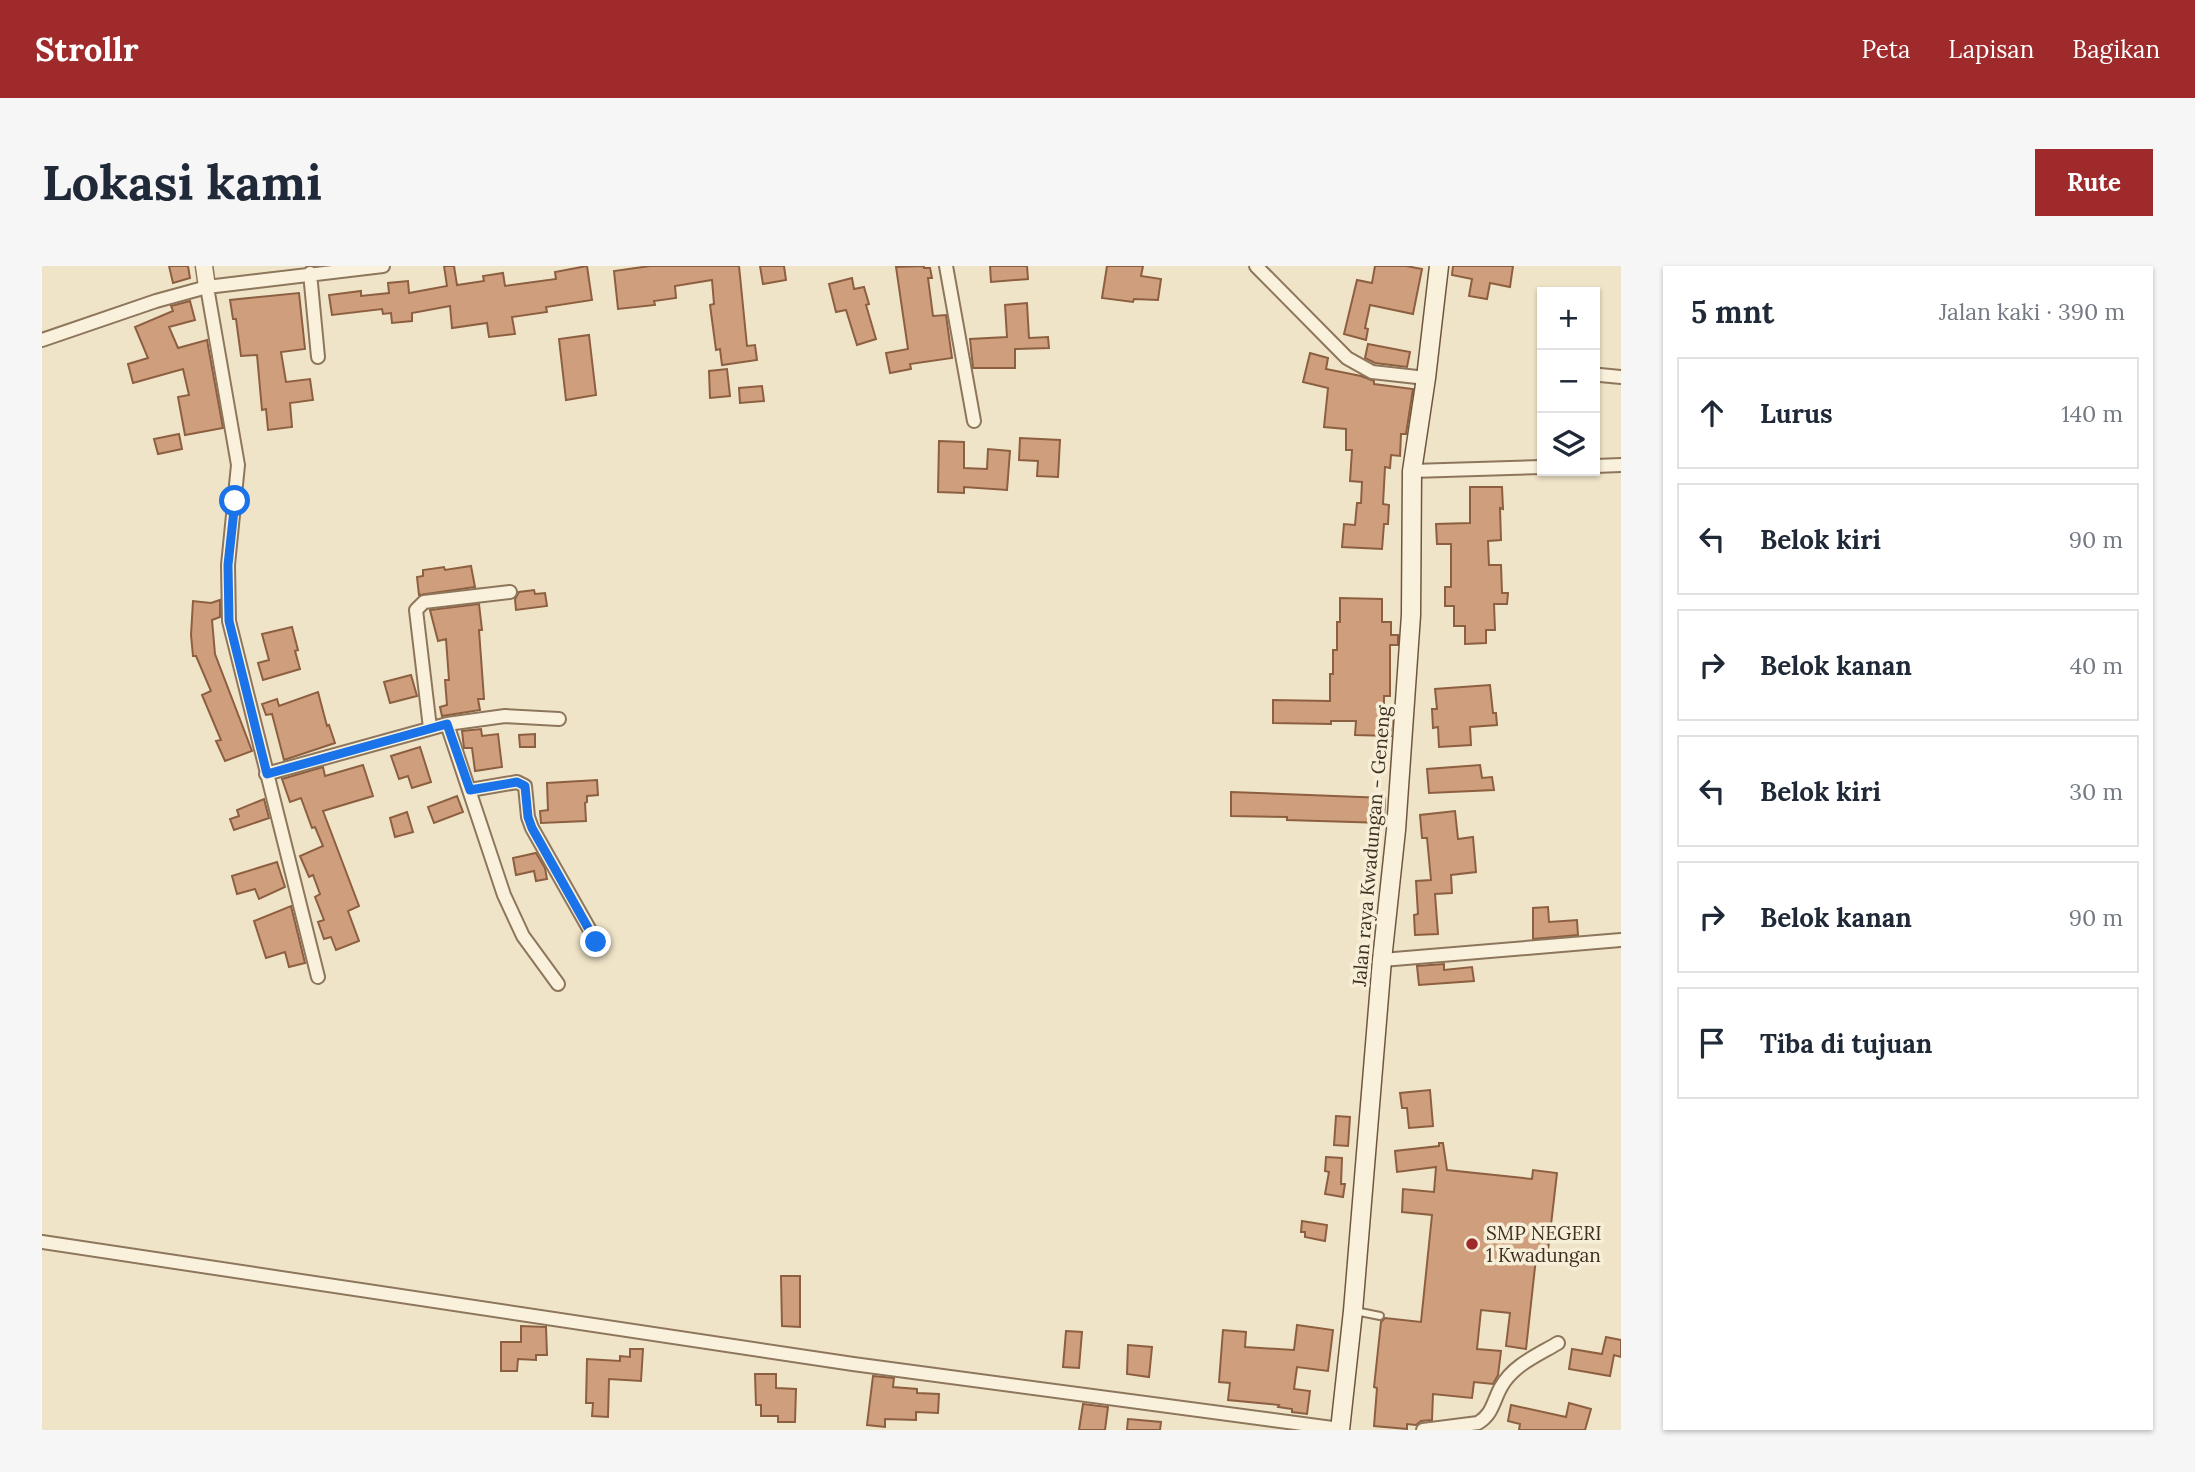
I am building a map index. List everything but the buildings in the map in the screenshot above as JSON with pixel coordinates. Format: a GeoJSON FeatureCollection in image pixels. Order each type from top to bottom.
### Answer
{"type":"FeatureCollection","features":[{"type":"Feature","properties":{"kind":"main road","name":"Jalan raya Kwadungan - Geneng"},"geometry":{"type":"LineString","coordinates":[[1340,1429],[1396,830],[1411,615],[1412,471],[1439,266]]}},
{"type":"Feature","properties":{"kind":"street"},"geometry":{"type":"LineString","coordinates":[[204,266],[238,465],[228,565],[229,621],[318,977]]}},
{"type":"Feature","properties":{"kind":"street"},"geometry":{"type":"LineString","coordinates":[[42,340],[207,287],[383,266]]}},
{"type":"Feature","properties":{"kind":"street"},"geometry":{"type":"LineString","coordinates":[[946,266],[974,421]]}},
{"type":"Feature","properties":{"kind":"street"},"geometry":{"type":"LineString","coordinates":[[1256,266],[1347,358],[1372,372],[1426,378]]}},
{"type":"Feature","properties":{"kind":"street"},"geometry":{"type":"LineString","coordinates":[[310,273],[318,358]]}},
{"type":"Feature","properties":{"kind":"street"},"geometry":{"type":"LineString","coordinates":[[1600,374],[1621,377]]}},
{"type":"Feature","properties":{"kind":"street"},"geometry":{"type":"LineString","coordinates":[[1600,466],[1621,465]]}},
{"type":"Feature","properties":{"kind":"street"},"geometry":{"type":"LineString","coordinates":[[1412,471],[1537,467]]}},
{"type":"Feature","properties":{"kind":"street"},"geometry":{"type":"LineString","coordinates":[[430,728],[416,610],[424,602],[510,592]]}},
{"type":"Feature","properties":{"kind":"street"},"geometry":{"type":"LineString","coordinates":[[267,774],[447,724],[505,716],[559,719]]}},
{"type":"Feature","properties":{"kind":"street"},"geometry":{"type":"LineString","coordinates":[[447,724],[504,895],[523,936],[558,984]]}},
{"type":"Feature","properties":{"kind":"street"},"geometry":{"type":"LineString","coordinates":[[470,790],[517,782],[525,786],[528,817],[532,828],[596,942]]}},
{"type":"Feature","properties":{"kind":"street"},"geometry":{"type":"LineString","coordinates":[[1382,960],[1621,940]]}},
{"type":"Feature","properties":{"kind":"street"},"geometry":{"type":"LineString","coordinates":[[42,1242],[840,1362],[1340,1429]]}},
{"type":"Feature","properties":{"kind":"street"},"geometry":{"type":"LineString","coordinates":[[1423,1430],[1478,1423],[1486,1419],[1501,1386],[1519,1366],[1558,1343]]}},
{"type":"Feature","properties":{"kind":"lane"},"geometry":{"type":"LineString","coordinates":[[1353,1311],[1380,1316]]}},
{"type":"Feature","properties":{"kind":"place","name":"SMP NEGERI 1 Kwadungan"},"geometry":{"type":"Point","coordinates":[1472,1244]}},
{"type":"Feature","properties":{"kind":"route"},"geometry":{"type":"LineString","coordinates":[[235,501],[228,565],[229,621],[267,774],[447,724],[470,790],[517,782],[525,786],[528,817],[532,828],[596,942]]}}]}
